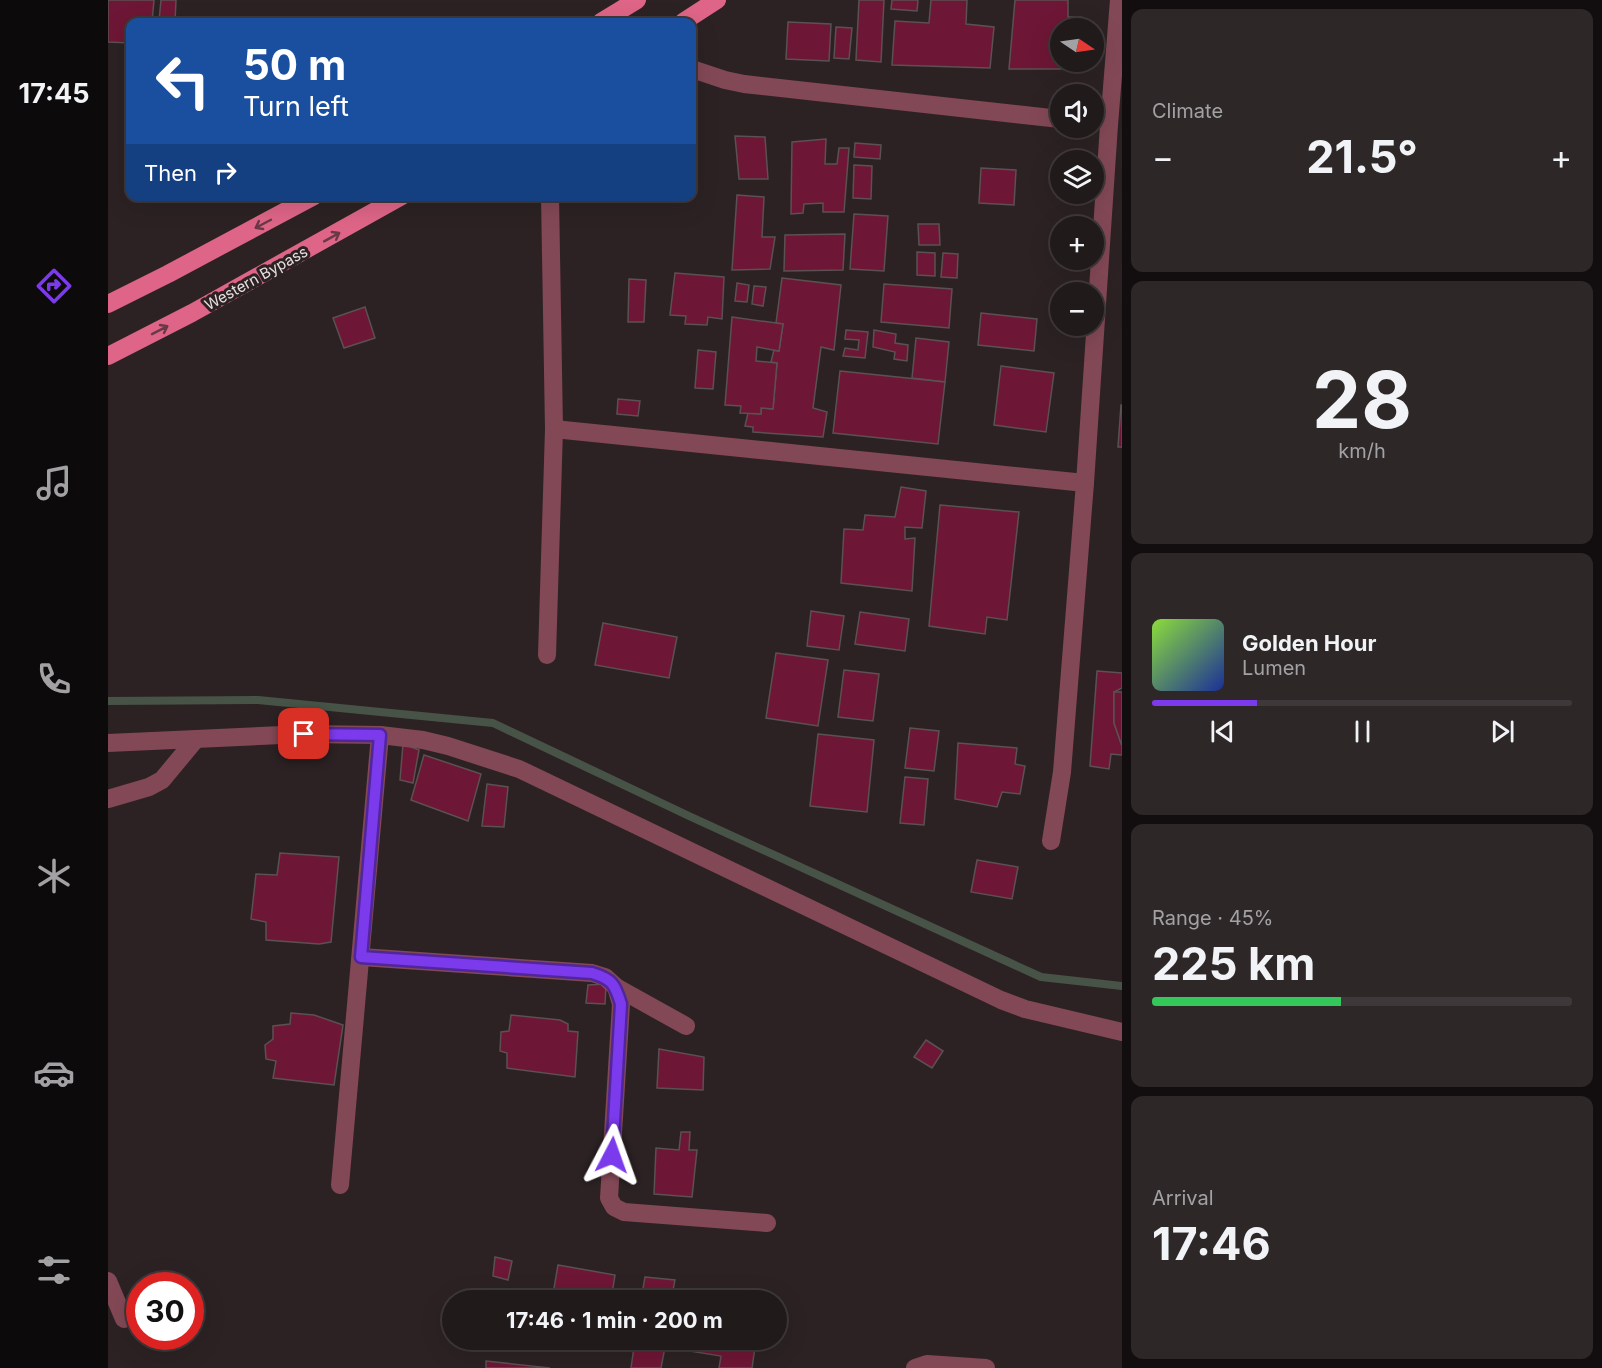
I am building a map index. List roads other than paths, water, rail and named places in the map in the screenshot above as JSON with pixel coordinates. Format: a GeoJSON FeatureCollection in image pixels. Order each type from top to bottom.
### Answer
{"type":"FeatureCollection","features":[{"type":"Feature","properties":{"kind":"main road"},"geometry":{"type":"LineString","coordinates":[[608,18],[638,0]]}},
{"type":"Feature","properties":{"kind":"main road"},"geometry":{"type":"LineString","coordinates":[[689,18],[717,0]]}},
{"type":"Feature","properties":{"kind":"main road"},"geometry":{"type":"LineString","coordinates":[[108,304],[305,201]]}},
{"type":"Feature","properties":{"kind":"main road","name":"Western Bypass"},"geometry":{"type":"LineString","coordinates":[[108,356],[202,308],[393,201]]}},
{"type":"Feature","properties":{"kind":"street"},"geometry":{"type":"LineString","coordinates":[[1104,116],[1118,81],[1119,0]]}},
{"type":"Feature","properties":{"kind":"street"},"geometry":{"type":"LineString","coordinates":[[696,70],[744,84],[1050,119]]}},
{"type":"Feature","properties":{"kind":"street"},"geometry":{"type":"LineString","coordinates":[[1052,841],[1062,772],[1085,483],[1100,138]]}},
{"type":"Feature","properties":{"kind":"street"},"geometry":{"type":"LineString","coordinates":[[547,655],[554,429],[550,201]]}},
{"type":"Feature","properties":{"kind":"street"},"geometry":{"type":"LineString","coordinates":[[554,429],[1085,483]]}},
{"type":"Feature","properties":{"kind":"street"},"geometry":{"type":"LineString","coordinates":[[108,743],[304,734],[380,735],[423,740],[448,746],[519,769],[1001,1000],[1026,1009],[1122,1032]]}},
{"type":"Feature","properties":{"kind":"street"},"geometry":{"type":"LineString","coordinates":[[340,1185],[380,735]]}},
{"type":"Feature","properties":{"kind":"street"},"geometry":{"type":"LineString","coordinates":[[108,799],[149,787],[162,780],[196,739]]}},
{"type":"Feature","properties":{"kind":"street"},"geometry":{"type":"LineString","coordinates":[[361,957],[592,973],[606,977],[616,987],[687,1026]]}},
{"type":"Feature","properties":{"kind":"street"},"geometry":{"type":"LineString","coordinates":[[616,987],[621,1004],[609,1198],[614,1207],[624,1212],[767,1223]]}},
{"type":"Feature","properties":{"kind":"street"},"geometry":{"type":"LineString","coordinates":[[108,1281],[124,1319]]}},
{"type":"Feature","properties":{"kind":"street"},"geometry":{"type":"LineString","coordinates":[[915,1368],[927,1364],[986,1368]]}},
{"type":"Feature","properties":{"kind":"waterway"},"geometry":{"type":"LineString","coordinates":[[108,701],[258,700],[493,723],[689,816],[1041,977],[1122,986]]}}]}
